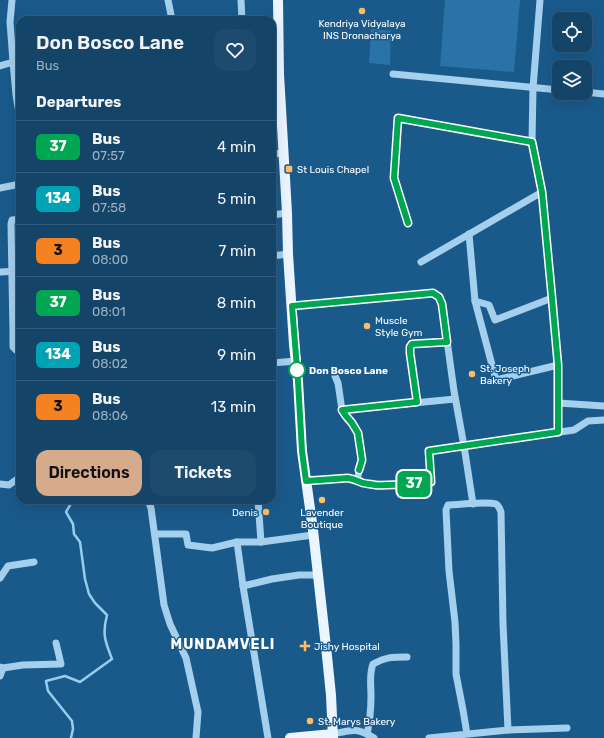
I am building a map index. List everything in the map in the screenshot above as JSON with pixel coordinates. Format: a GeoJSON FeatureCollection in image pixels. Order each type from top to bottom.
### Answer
{"type":"FeatureCollection","features":[{"type":"Feature","properties":{"kind":"main road"},"geometry":{"type":"LineString","coordinates":[[278,0],[279,74],[288,254],[302,451],[327,656],[333,736],[290,738]]}},
{"type":"Feature","properties":{"kind":"street"},"geometry":{"type":"LineString","coordinates":[[12,0],[10,22],[16,86]]}},
{"type":"Feature","properties":{"kind":"street"},"geometry":{"type":"LineString","coordinates":[[168,0],[171,16]]}},
{"type":"Feature","properties":{"kind":"street"},"geometry":{"type":"LineString","coordinates":[[241,0],[242,16]]}},
{"type":"Feature","properties":{"kind":"street"},"geometry":{"type":"LineString","coordinates":[[540,0],[533,88],[532,142],[542,192],[552,298],[558,365],[558,432]]}},
{"type":"Feature","properties":{"kind":"street"},"geometry":{"type":"LineString","coordinates":[[0,66],[13,62]]}},
{"type":"Feature","properties":{"kind":"street"},"geometry":{"type":"LineString","coordinates":[[393,74],[552,89]]}},
{"type":"Feature","properties":{"kind":"street"},"geometry":{"type":"LineString","coordinates":[[592,93],[604,94]]}},
{"type":"Feature","properties":{"kind":"street"},"geometry":{"type":"LineString","coordinates":[[408,223],[394,178],[398,118],[532,142]]}},
{"type":"Feature","properties":{"kind":"street"},"geometry":{"type":"LineString","coordinates":[[276,153],[283,154]]}},
{"type":"Feature","properties":{"kind":"street"},"geometry":{"type":"LineString","coordinates":[[0,188],[16,185]]}},
{"type":"Feature","properties":{"kind":"street"},"geometry":{"type":"LineString","coordinates":[[421,262],[542,192]]}},
{"type":"Feature","properties":{"kind":"street"},"geometry":{"type":"LineString","coordinates":[[276,214],[287,213]]}},
{"type":"Feature","properties":{"kind":"street"},"geometry":{"type":"LineString","coordinates":[[16,220],[12,220],[11,224],[13,347],[16,350]]}},
{"type":"Feature","properties":{"kind":"street"},"geometry":{"type":"LineString","coordinates":[[469,234],[475,301],[496,380],[558,365]]}},
{"type":"Feature","properties":{"kind":"street"},"geometry":{"type":"LineString","coordinates":[[276,256],[288,254]]}},
{"type":"Feature","properties":{"kind":"street"},"geometry":{"type":"LineString","coordinates":[[0,272],[16,272]]}},
{"type":"Feature","properties":{"kind":"street"},"geometry":{"type":"LineString","coordinates":[[292,306],[433,293],[439,297],[442,304],[455,399],[473,504]]}},
{"type":"Feature","properties":{"kind":"street"},"geometry":{"type":"LineString","coordinates":[[475,301],[489,305],[495,320],[552,298]]}},
{"type":"Feature","properties":{"kind":"street"},"geometry":{"type":"LineString","coordinates":[[417,402],[410,347],[412,344],[447,342]]}},
{"type":"Feature","properties":{"kind":"street"},"geometry":{"type":"LineString","coordinates":[[276,363],[296,361]]}},
{"type":"Feature","properties":{"kind":"street"},"geometry":{"type":"LineString","coordinates":[[335,376],[338,383],[342,410],[358,433],[362,460],[357,480]]}},
{"type":"Feature","properties":{"kind":"street"},"geometry":{"type":"LineString","coordinates":[[342,410],[455,399]]}},
{"type":"Feature","properties":{"kind":"street"},"geometry":{"type":"LineString","coordinates":[[558,403],[604,406]]}},
{"type":"Feature","properties":{"kind":"street"},"geometry":{"type":"LineString","coordinates":[[306,481],[348,478],[381,485],[419,485],[421,483],[431,482],[429,451],[574,430],[588,421],[604,420]]}},
{"type":"Feature","properties":{"kind":"street"},"geometry":{"type":"LineString","coordinates":[[0,484],[9,485],[16,480]]}},
{"type":"Feature","properties":{"kind":"street"},"geometry":{"type":"LineString","coordinates":[[150,504],[164,605],[170,624],[186,658],[198,712],[196,738]]}},
{"type":"Feature","properties":{"kind":"street"},"geometry":{"type":"LineString","coordinates":[[258,504],[261,542]]}},
{"type":"Feature","properties":{"kind":"street"},"geometry":{"type":"LineString","coordinates":[[467,734],[464,710],[456,674],[455,622],[449,571],[446,510],[448,505],[496,504],[501,512],[503,624],[508,730]]}},
{"type":"Feature","properties":{"kind":"street"},"geometry":{"type":"LineString","coordinates":[[155,534],[186,534],[188,545],[212,548],[237,542],[261,542],[313,535]]}},
{"type":"Feature","properties":{"kind":"street"},"geometry":{"type":"LineString","coordinates":[[237,542],[268,738]]}},
{"type":"Feature","properties":{"kind":"street"},"geometry":{"type":"LineString","coordinates":[[0,577],[8,566],[34,562]]}},
{"type":"Feature","properties":{"kind":"street"},"geometry":{"type":"LineString","coordinates":[[243,586],[272,579],[299,575],[318,575]]}},
{"type":"Feature","properties":{"kind":"street"},"geometry":{"type":"LineString","coordinates":[[0,676],[2,668],[23,665],[61,664],[56,643]]}},
{"type":"Feature","properties":{"kind":"street"},"geometry":{"type":"LineString","coordinates":[[333,736],[356,730],[371,736],[370,671],[373,664],[382,659],[391,657],[406,657]]}},
{"type":"Feature","properties":{"kind":"street"},"geometry":{"type":"LineString","coordinates":[[429,738],[508,730],[567,728]]}},
{"type":"Feature","properties":{"kind":"shaded area"},"geometry":{"type":"Polygon","coordinates":[[[445,0],[520,0],[514,72],[440,66],[445,0]]]}},
{"type":"Feature","properties":{"kind":"shaded area"},"geometry":{"type":"Polygon","coordinates":[[[371,29],[391,31],[390,65],[369,63],[371,29]]]}},
{"type":"Feature","properties":{"kind":"waterway"},"geometry":{"type":"LineString","coordinates":[[71,504],[66,512],[73,524],[74,534],[80,542],[85,579],[89,594],[95,603],[107,615],[105,637],[112,659],[80,682],[65,676],[46,681],[48,691],[72,721],[73,729],[71,738]]}},
{"type":"Feature","properties":{"kind":"bus line","name":"37"},"geometry":{"type":"LineString","coordinates":[[359,470],[362,460],[358,433],[342,410],[417,402],[410,347],[412,344],[447,342],[442,304],[439,297],[433,293],[292,306],[302,451],[306,481],[348,478],[381,485],[419,485],[421,483],[431,482],[429,451],[558,432],[558,365],[552,298],[542,192],[532,142],[398,118],[394,178],[408,223]]}},
{"type":"Feature","properties":{"kind":"place","name":"Kendriya Vidyalaya INS Dronacharya"},"geometry":{"type":"Point","coordinates":[362,11]}},
{"type":"Feature","properties":{"kind":"place","name":"St Louis Chapel"},"geometry":{"type":"Point","coordinates":[289,169]}},
{"type":"Feature","properties":{"kind":"place","name":"Muscle Style Gym"},"geometry":{"type":"Point","coordinates":[367,326]}},
{"type":"Feature","properties":{"kind":"place","name":"Don Bosco Lane"},"geometry":{"type":"Point","coordinates":[297,370]}},
{"type":"Feature","properties":{"kind":"place","name":"St. Joseph Bakery"},"geometry":{"type":"Point","coordinates":[472,374]}},
{"type":"Feature","properties":{"kind":"place","name":"Lavender Boutique"},"geometry":{"type":"Point","coordinates":[322,500]}},
{"type":"Feature","properties":{"kind":"place","name":"Denis"},"geometry":{"type":"Point","coordinates":[266,512]}},
{"type":"Feature","properties":{"kind":"place","name":"Jishy Hospital"},"geometry":{"type":"Point","coordinates":[305,646]}},
{"type":"Feature","properties":{"kind":"place","name":"St. Marys Bakery"},"geometry":{"type":"Point","coordinates":[310,721]}},
{"type":"Feature","properties":{"kind":"district","name":"MUNDAMVELI"},"geometry":{"type":"Point","coordinates":[223,644]}}]}
